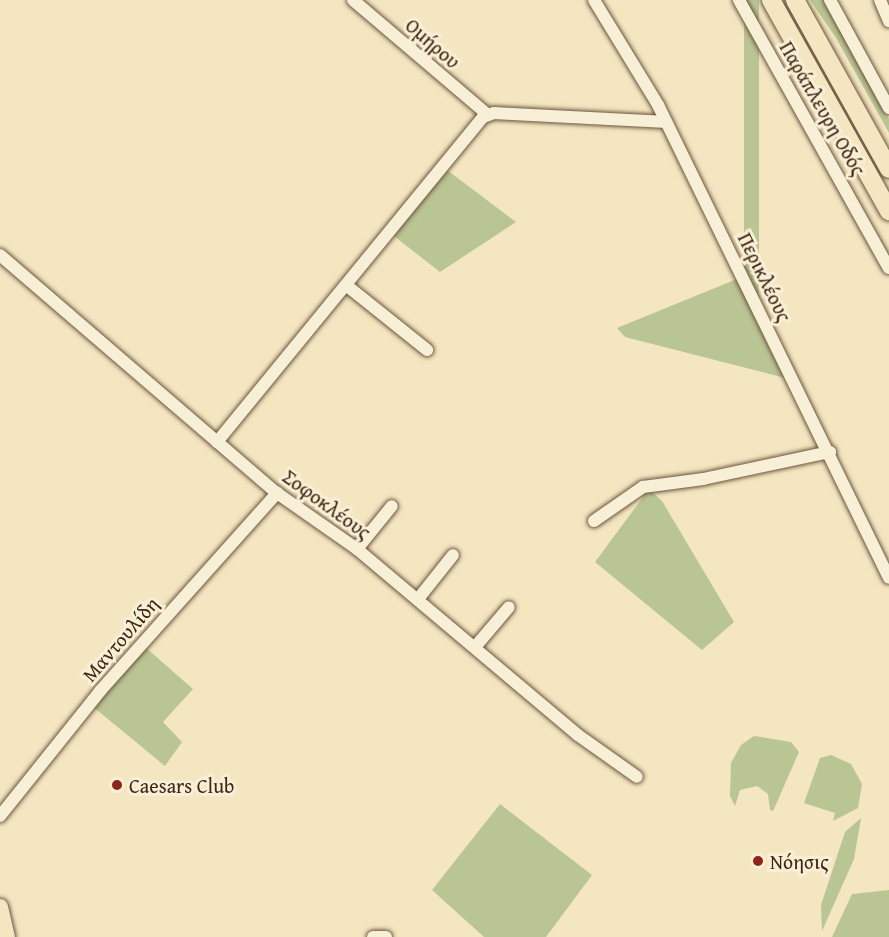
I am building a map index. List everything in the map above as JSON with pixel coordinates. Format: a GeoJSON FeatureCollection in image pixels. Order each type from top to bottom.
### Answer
{"type":"FeatureCollection","features":[{"type":"Feature","properties":{"kind":"highway"},"geometry":{"type":"LineString","coordinates":[[771,0],[889,211]]}},
{"type":"Feature","properties":{"kind":"highway"},"geometry":{"type":"LineString","coordinates":[[795,0],[889,169]]}},
{"type":"Feature","properties":{"kind":"highway"},"geometry":{"type":"LineString","coordinates":[[802,0],[889,148]]}},
{"type":"Feature","properties":{"kind":"main road"},"geometry":{"type":"LineString","coordinates":[[0,907],[7,937]]}},
{"type":"Feature","properties":{"kind":"street","name":"Ομήρου"},"geometry":{"type":"LineString","coordinates":[[353,0],[487,114]]}},
{"type":"Feature","properties":{"kind":"street","name":"Περικλέους"},"geometry":{"type":"LineString","coordinates":[[594,0],[658,105],[830,452],[889,578]]}},
{"type":"Feature","properties":{"kind":"street","name":"Παράπλευρη Οδός"},"geometry":{"type":"LineString","coordinates":[[739,0],[889,268]]}},
{"type":"Feature","properties":{"kind":"street"},"geometry":{"type":"LineString","coordinates":[[830,0],[889,108]]}},
{"type":"Feature","properties":{"kind":"street"},"geometry":{"type":"LineString","coordinates":[[880,0],[889,21]]}},
{"type":"Feature","properties":{"kind":"street"},"geometry":{"type":"LineString","coordinates":[[644,121],[658,105]]}},
{"type":"Feature","properties":{"kind":"street"},"geometry":{"type":"LineString","coordinates":[[217,442],[487,114],[666,122]]}},
{"type":"Feature","properties":{"kind":"street","name":"Σοφοκλέους"},"geometry":{"type":"LineString","coordinates":[[0,255],[277,493],[357,549],[609,760],[637,777]]}},
{"type":"Feature","properties":{"kind":"street"},"geometry":{"type":"LineString","coordinates":[[346,285],[427,351]]}},
{"type":"Feature","properties":{"kind":"street"},"geometry":{"type":"LineString","coordinates":[[594,521],[643,487],[703,479],[830,452]]}},
{"type":"Feature","properties":{"kind":"street","name":"Μαντουλίδη"},"geometry":{"type":"LineString","coordinates":[[0,816],[100,691],[277,493]]}},
{"type":"Feature","properties":{"kind":"street"},"geometry":{"type":"LineString","coordinates":[[357,549],[392,506]]}},
{"type":"Feature","properties":{"kind":"street"},"geometry":{"type":"LineString","coordinates":[[418,599],[453,555]]}},
{"type":"Feature","properties":{"kind":"street"},"geometry":{"type":"LineString","coordinates":[[475,648],[509,607]]}},
{"type":"Feature","properties":{"kind":"street"},"geometry":{"type":"LineString","coordinates":[[373,937],[386,937]]}},
{"type":"Feature","properties":{"kind":"green space"},"geometry":{"type":"Polygon","coordinates":[[[744,0],[759,0],[759,298],[744,298],[744,0]]]}},
{"type":"Feature","properties":{"kind":"green space"},"geometry":{"type":"Polygon","coordinates":[[[810,0],[826,0],[889,119],[889,133],[836,38],[810,0]]]}},
{"type":"Feature","properties":{"kind":"green space"},"geometry":{"type":"Polygon","coordinates":[[[447,170],[516,222],[440,272],[394,236],[447,170]]]}},
{"type":"Feature","properties":{"kind":"green space"},"geometry":{"type":"Polygon","coordinates":[[[737,279],[789,379],[625,337],[617,328],[737,279]]]}},
{"type":"Feature","properties":{"kind":"green space"},"geometry":{"type":"Polygon","coordinates":[[[649,489],[662,501],[734,622],[702,650],[595,562],[649,489]]]}},
{"type":"Feature","properties":{"kind":"green space"},"geometry":{"type":"Polygon","coordinates":[[[145,647],[193,689],[163,722],[182,742],[165,766],[92,706],[145,647]]]}},
{"type":"Feature","properties":{"kind":"green space"},"geometry":{"type":"Polygon","coordinates":[[[754,736],[791,742],[799,752],[773,811],[770,810],[768,794],[757,786],[740,790],[735,806],[730,796],[731,763],[741,745],[754,736]]]}},
{"type":"Feature","properties":{"kind":"green space"},"geometry":{"type":"Polygon","coordinates":[[[831,755],[851,764],[862,784],[858,808],[833,821],[835,813],[804,803],[820,758],[831,755]]]}},
{"type":"Feature","properties":{"kind":"green space"},"geometry":{"type":"Polygon","coordinates":[[[500,804],[592,875],[546,937],[484,937],[432,890],[500,804]]]}},
{"type":"Feature","properties":{"kind":"green space"},"geometry":{"type":"Polygon","coordinates":[[[861,818],[854,859],[822,931],[821,905],[845,832],[861,818]]]}},
{"type":"Feature","properties":{"kind":"green space"},"geometry":{"type":"Polygon","coordinates":[[[889,890],[889,937],[832,937],[852,894],[889,890]]]}},
{"type":"Feature","properties":{"kind":"place","name":"Caesars Club"},"geometry":{"type":"Point","coordinates":[117,785]}},
{"type":"Feature","properties":{"kind":"place","name":"Νόησις"},"geometry":{"type":"Point","coordinates":[758,861]}}]}
